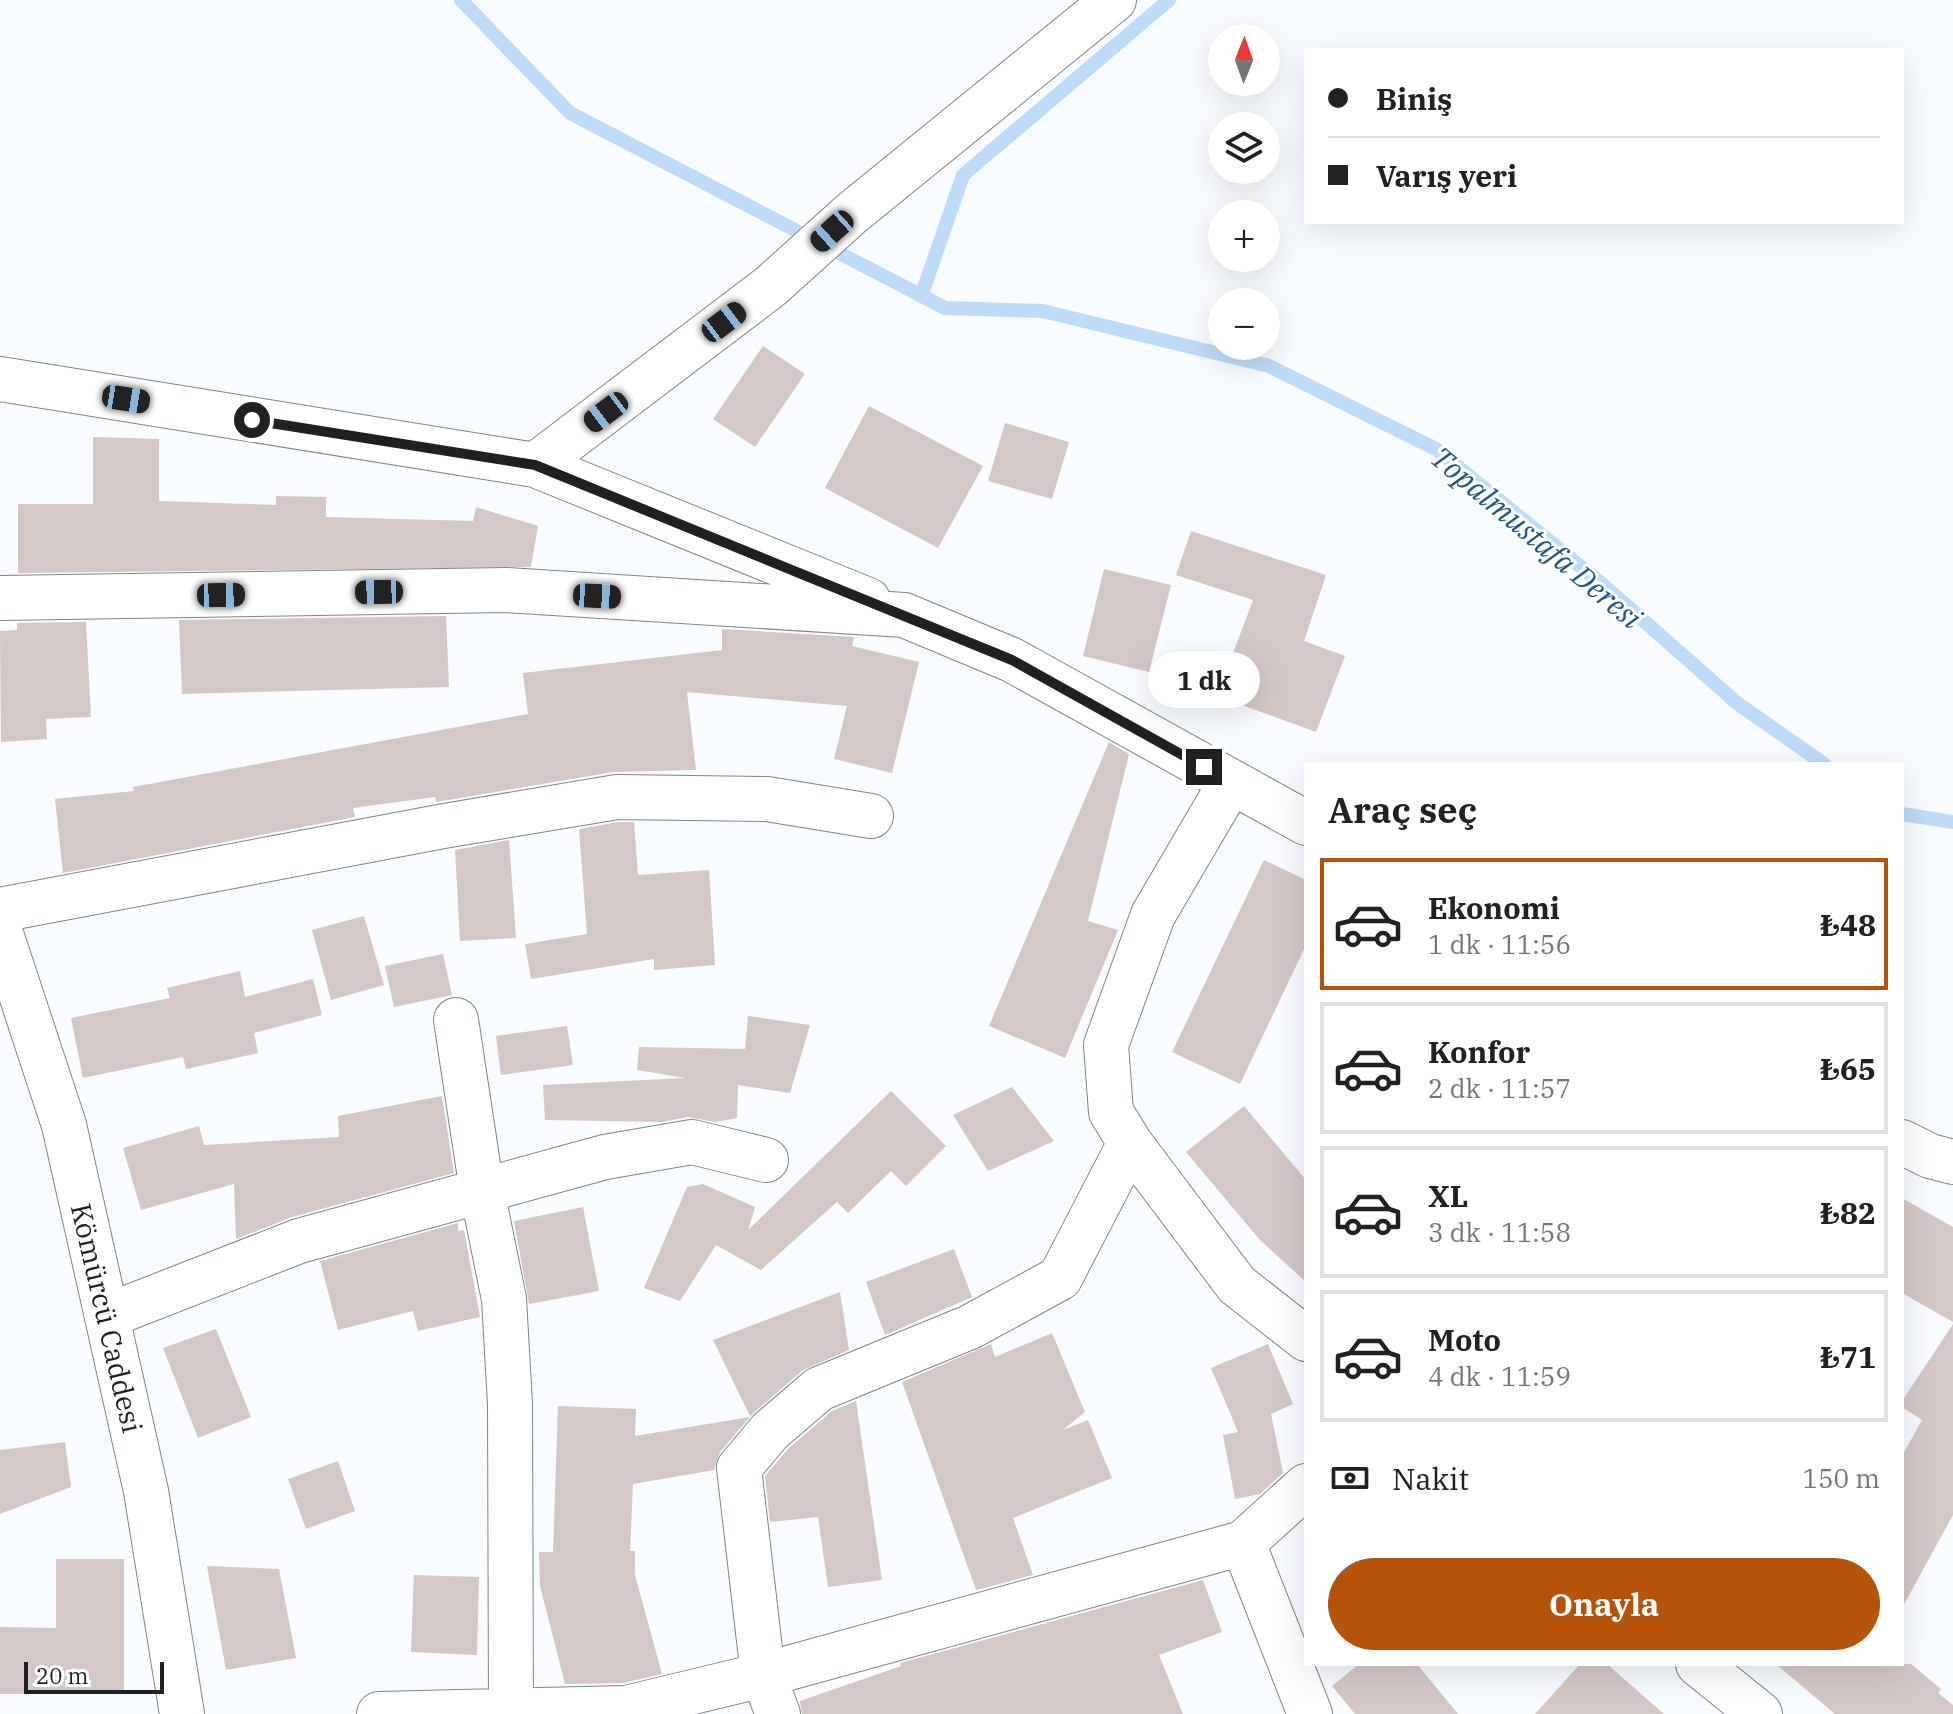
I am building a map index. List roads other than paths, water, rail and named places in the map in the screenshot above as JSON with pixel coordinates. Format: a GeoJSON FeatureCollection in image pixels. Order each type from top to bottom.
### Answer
{"type":"FeatureCollection","features":[{"type":"Feature","properties":{"kind":"street"},"geometry":{"type":"LineString","coordinates":[[535,465],[771,286],[852,213],[1114,0]]}},
{"type":"Feature","properties":{"kind":"street"},"geometry":{"type":"LineString","coordinates":[[0,379],[535,465],[1012,660],[1304,822]]}},
{"type":"Feature","properties":{"kind":"street"},"geometry":{"type":"LineString","coordinates":[[0,598],[506,590],[904,615]]}},
{"type":"Feature","properties":{"kind":"street"},"geometry":{"type":"LineString","coordinates":[[1231,782],[1153,915],[1106,1045],[1111,1112],[1130,1143],[1237,1285],[1304,1337]]}},
{"type":"Feature","properties":{"kind":"street"},"geometry":{"type":"LineString","coordinates":[[0,910],[444,826],[617,797],[767,799],[871,816]]}},
{"type":"Feature","properties":{"kind":"street","name":"Kömürcü Caddesi"},"geometry":{"type":"LineString","coordinates":[[0,931],[64,1125],[146,1491],[182,1714]]}},
{"type":"Feature","properties":{"kind":"street"},"geometry":{"type":"LineString","coordinates":[[456,1020],[482,1191],[504,1299],[510,1404],[511,1711]]}},
{"type":"Feature","properties":{"kind":"street"},"geometry":{"type":"LineString","coordinates":[[107,1316],[299,1241],[605,1157],[692,1142],[766,1160]]}},
{"type":"Feature","properties":{"kind":"street"},"geometry":{"type":"LineString","coordinates":[[770,1695],[739,1468],[770,1431],[819,1389],[970,1327],[1060,1278],[1130,1143]]}},
{"type":"Feature","properties":{"kind":"street"},"geometry":{"type":"LineString","coordinates":[[1904,1143],[1930,1156],[1953,1162]]}},
{"type":"Feature","properties":{"kind":"street"},"geometry":{"type":"LineString","coordinates":[[379,1714],[626,1708],[770,1695],[1243,1543],[1304,1488]]}},
{"type":"Feature","properties":{"kind":"street"},"geometry":{"type":"LineString","coordinates":[[1243,1543],[1310,1714]]}},
{"type":"Feature","properties":{"kind":"street"},"geometry":{"type":"LineString","coordinates":[[1700,1666],[1760,1714]]}},
{"type":"Feature","properties":{"kind":"waterway","name":"Topalmustafa Deresi"},"geometry":{"type":"LineString","coordinates":[[461,0],[570,113],[945,308],[1043,311],[1269,366],[1436,449],[1602,584],[1737,703],[1821,762]]}},
{"type":"Feature","properties":{"kind":"waterway"},"geometry":{"type":"LineString","coordinates":[[922,294],[963,175],[1169,0]]}},
{"type":"Feature","properties":{"kind":"waterway","name":"Topalmustafa Deresi"},"geometry":{"type":"LineString","coordinates":[[1904,814],[1953,822]]}}]}
